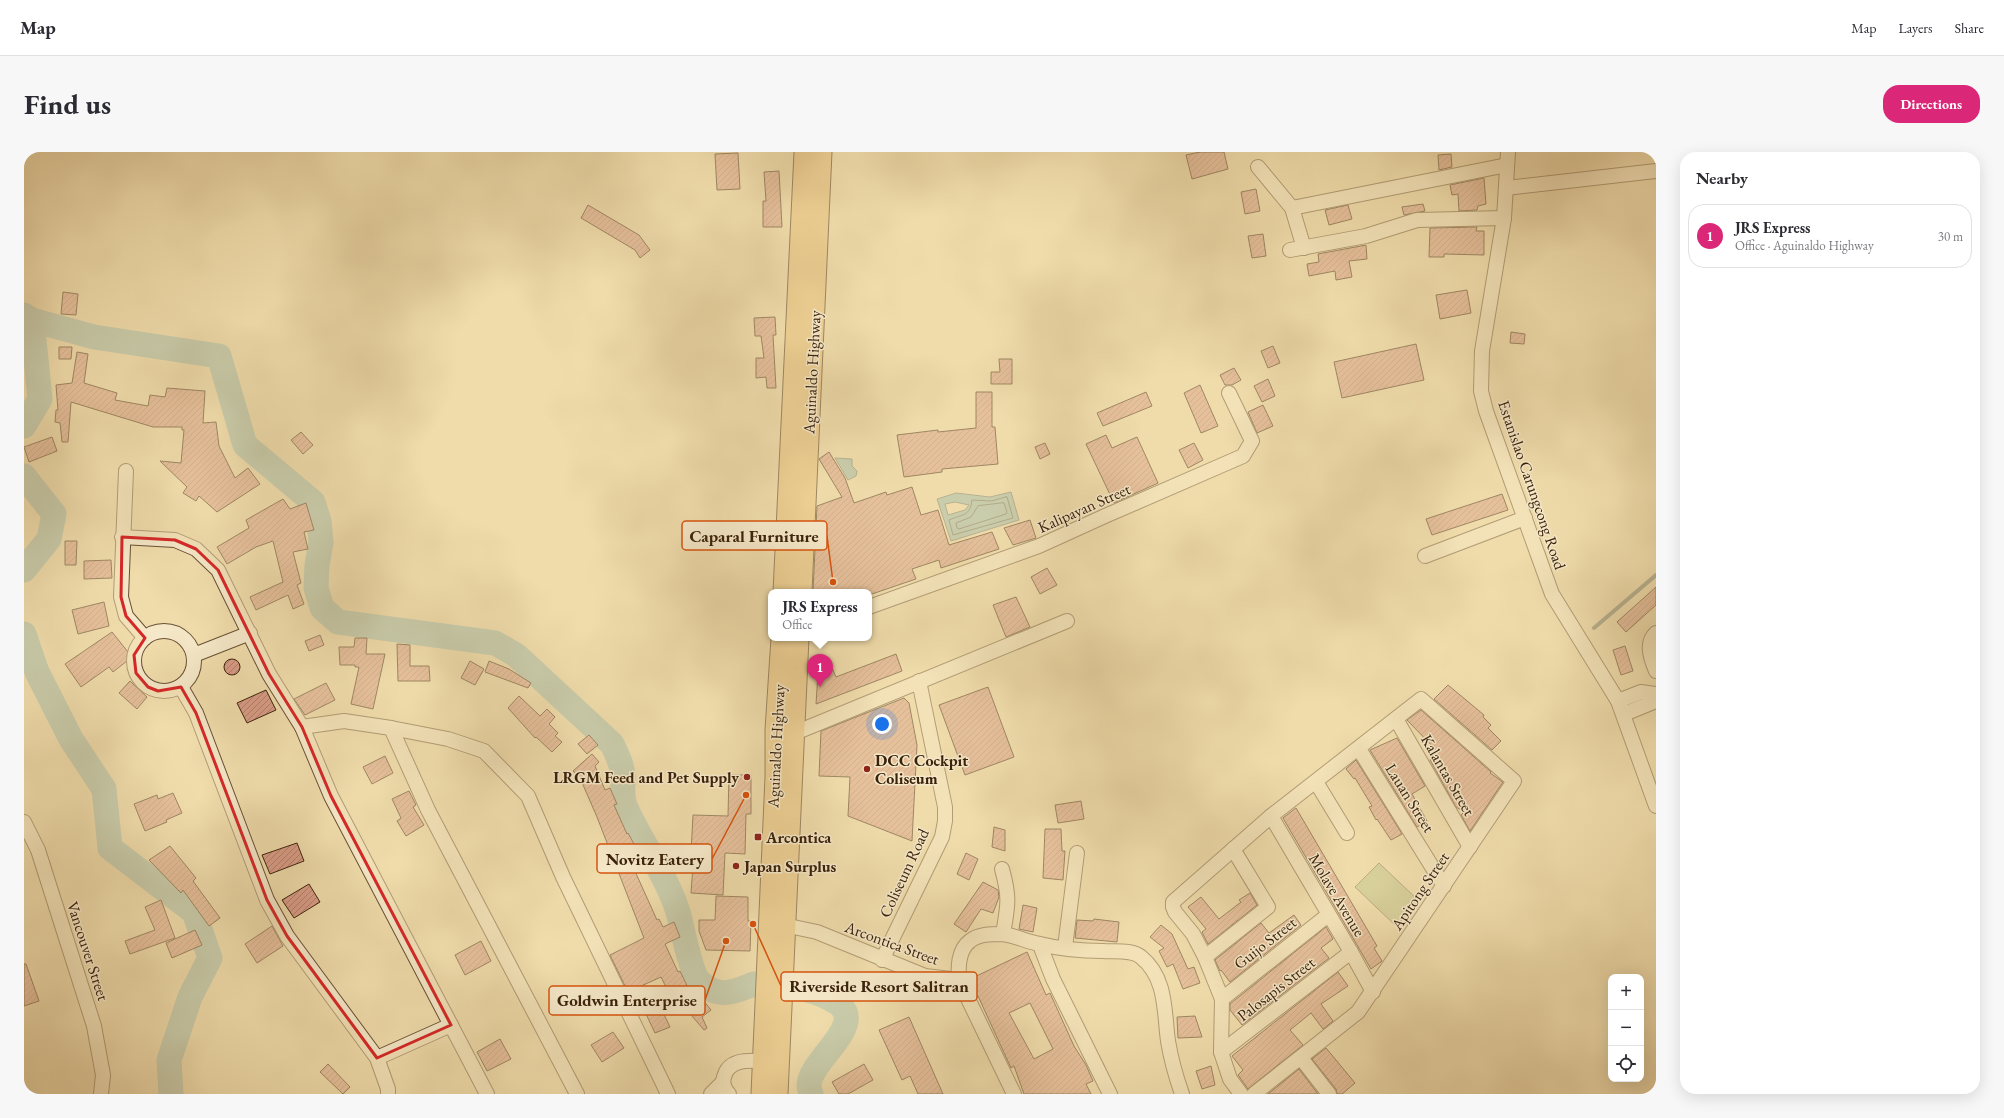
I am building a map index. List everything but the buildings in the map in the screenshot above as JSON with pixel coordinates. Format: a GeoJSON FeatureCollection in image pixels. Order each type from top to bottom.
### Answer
{"type":"FeatureCollection","features":[{"type":"Feature","properties":{"kind":"highway","name":"Aguinaldo Highway"},"geometry":{"type":"LineString","coordinates":[[784,589],[805,152]]}},
{"type":"Feature","properties":{"kind":"highway","name":"Aguinaldo Highway"},"geometry":{"type":"LineString","coordinates":[[801,589],[821,152]]}},
{"type":"Feature","properties":{"kind":"highway","name":"Aguinaldo Highway"},"geometry":{"type":"LineString","coordinates":[[775,962],[784,925],[785,731],[782,641]]}},
{"type":"Feature","properties":{"kind":"highway","name":"Aguinaldo Highway"},"geometry":{"type":"LineString","coordinates":[[777,1094],[773,1007],[775,962],[776,776],[785,731],[798,641]]}},
{"type":"Feature","properties":{"kind":"highway","name":"Aguinaldo Highway"},"geometry":{"type":"LineString","coordinates":[[762,1094],[764,1062],[773,1007]]}},
{"type":"Feature","properties":{"kind":"street","name":"Estanislao Carungcong Road"},"geometry":{"type":"LineString","coordinates":[[1508,158],[1504,218],[1482,351],[1482,391],[1486,411],[1552,594],[1618,701],[1624,714],[1656,806]]}},
{"type":"Feature","properties":{"kind":"street"},"geometry":{"type":"LineString","coordinates":[[1292,208],[1508,158]]}},
{"type":"Feature","properties":{"kind":"street"},"geometry":{"type":"LineString","coordinates":[[1258,166],[1292,208],[1297,249],[1366,236],[1417,220],[1504,218]]}},
{"type":"Feature","properties":{"kind":"street"},"geometry":{"type":"LineString","coordinates":[[1506,188],[1656,172]]}},
{"type":"Feature","properties":{"kind":"street","name":"Kalipayan Street"},"geometry":{"type":"LineString","coordinates":[[872,606],[1039,546],[1243,456],[1252,441],[1229,393]]}},
{"type":"Feature","properties":{"kind":"street"},"geometry":{"type":"LineString","coordinates":[[126,471],[122,537],[121,597],[126,616],[145,638]]}},
{"type":"Feature","properties":{"kind":"street"},"geometry":{"type":"LineString","coordinates":[[1425,556],[1525,518]]}},
{"type":"Feature","properties":{"kind":"street"},"geometry":{"type":"LineString","coordinates":[[122,537],[175,540],[196,549],[218,570],[269,674],[302,727],[331,796],[487,1094]]}},
{"type":"Feature","properties":{"kind":"street"},"geometry":{"type":"LineString","coordinates":[[785,731],[802,730],[1067,621]]}},
{"type":"Feature","properties":{"kind":"street"},"geometry":{"type":"LineString","coordinates":[[162,631],[172,632],[186,641],[194,655],[194,668],[189,679],[181,686],[167,691],[158,691],[142,682],[136,674],[134,655],[138,646],[145,638],[162,631]]}},
{"type":"Feature","properties":{"kind":"street"},"geometry":{"type":"LineString","coordinates":[[194,655],[250,633]]}},
{"type":"Feature","properties":{"kind":"street"},"geometry":{"type":"LineString","coordinates":[[1656,633],[1653,636],[1649,647],[1656,672]]}},
{"type":"Feature","properties":{"kind":"street","name":"Coliseum Road"},"geometry":{"type":"LineString","coordinates":[[882,960],[942,837],[945,821],[945,807],[920,681]]}},
{"type":"Feature","properties":{"kind":"street"},"geometry":{"type":"LineString","coordinates":[[181,686],[196,713],[267,900],[288,936],[377,1058],[388,1089],[388,1094]]}},
{"type":"Feature","properties":{"kind":"street"},"geometry":{"type":"LineString","coordinates":[[1618,701],[1641,692],[1656,694]]}},
{"type":"Feature","properties":{"kind":"street","name":"Apitong Street"},"geometry":{"type":"LineString","coordinates":[[1254,1094],[1358,1012],[1373,992],[1514,781],[1421,699],[1396,719]]}},
{"type":"Feature","properties":{"kind":"street"},"geometry":{"type":"LineString","coordinates":[[1624,714],[1656,701]]}},
{"type":"Feature","properties":{"kind":"street"},"geometry":{"type":"LineString","coordinates":[[1241,1094],[1230,1079],[1221,1052],[1222,999],[1205,956],[1193,934],[1173,907],[1173,902],[1271,816],[1396,719]]}},
{"type":"Feature","properties":{"kind":"street","name":"Kalantas Street"},"geometry":{"type":"LineString","coordinates":[[1396,719],[1470,847]]}},
{"type":"Feature","properties":{"kind":"street"},"geometry":{"type":"LineString","coordinates":[[302,727],[344,721],[448,739],[484,751],[528,796],[563,877],[668,1094]]}},
{"type":"Feature","properties":{"kind":"street"},"geometry":{"type":"LineString","coordinates":[[391,728],[428,810],[577,1094]]}},
{"type":"Feature","properties":{"kind":"street","name":"Lauan Street"},"geometry":{"type":"LineString","coordinates":[[1359,749],[1444,886]]}},
{"type":"Feature","properties":{"kind":"street"},"geometry":{"type":"LineString","coordinates":[[1316,782],[1347,833]]}},
{"type":"Feature","properties":{"kind":"street","name":"Molave Avenue"},"geometry":{"type":"LineString","coordinates":[[1271,816],[1373,992]]}},
{"type":"Feature","properties":{"kind":"street","name":"Vancouver Street"},"geometry":{"type":"LineString","coordinates":[[24,822],[38,850],[94,1026],[103,1075],[102,1094]]}},
{"type":"Feature","properties":{"kind":"street"},"geometry":{"type":"LineString","coordinates":[[1205,956],[1268,907],[1233,849]]}},
{"type":"Feature","properties":{"kind":"street"},"geometry":{"type":"LineString","coordinates":[[1065,947],[1077,853]]}},
{"type":"Feature","properties":{"kind":"street"},"geometry":{"type":"LineString","coordinates":[[1002,869],[1008,890],[1009,902],[1003,934]]}},
{"type":"Feature","properties":{"kind":"street","name":"Guijo Street"},"geometry":{"type":"LineString","coordinates":[[1222,999],[1328,915]]}},
{"type":"Feature","properties":{"kind":"street","name":"Arcontica Street"},"geometry":{"type":"LineString","coordinates":[[784,925],[817,932],[882,960],[925,976],[959,980]]}},
{"type":"Feature","properties":{"kind":"street"},"geometry":{"type":"LineString","coordinates":[[1014,1094],[959,980],[958,966],[961,952],[969,941],[982,935],[1003,934],[1040,945],[1096,951],[1129,952],[1141,956],[1151,968],[1162,992],[1165,1006],[1168,1041],[1175,1073],[1182,1094]]}},
{"type":"Feature","properties":{"kind":"street"},"geometry":{"type":"LineString","coordinates":[[1040,945],[1053,979],[1110,1094]]}},
{"type":"Feature","properties":{"kind":"street","name":"Palosapis Street"},"geometry":{"type":"LineString","coordinates":[[1221,1052],[1351,952]]}},
{"type":"Feature","properties":{"kind":"street"},"geometry":{"type":"LineString","coordinates":[[377,1058],[451,1025]]}},
{"type":"Feature","properties":{"kind":"street"},"geometry":{"type":"LineString","coordinates":[[1301,1058],[1330,1094]]}},
{"type":"Feature","properties":{"kind":"street"},"geometry":{"type":"LineString","coordinates":[[711,1094],[726,1088],[725,1071],[732,1064],[743,1061],[764,1062]]}},
{"type":"Feature","properties":{"kind":"highlighted area"},"geometry":{"type":"Polygon","coordinates":[[[122,537],[175,540],[196,549],[218,570],[269,674],[302,727],[331,796],[451,1025],[377,1058],[287,936],[267,900],[196,713],[181,687],[158,691],[148,687],[136,673],[134,655],[145,638],[126,616],[121,597],[122,537]]]}},
{"type":"Feature","properties":{"kind":"green space"},"geometry":{"type":"Polygon","coordinates":[[[1379,863],[1419,901],[1396,926],[1355,887],[1379,863]]]}},
{"type":"Feature","properties":{"kind":"water"},"geometry":{"type":"Polygon","coordinates":[[[835,458],[852,459],[852,466],[857,471],[856,476],[848,480],[835,458]]]}},
{"type":"Feature","properties":{"kind":"water"},"geometry":{"type":"Polygon","coordinates":[[[1011,492],[1019,520],[951,541],[937,499],[956,493],[990,497],[1011,492]],[[955,502],[945,504],[948,515],[965,510],[969,505],[955,502]]]}},
{"type":"Feature","properties":{"kind":"waterway"},"geometry":{"type":"LineString","coordinates":[[24,315],[32,320],[94,337],[219,356],[245,445],[313,502],[319,521],[321,542],[317,565],[316,588],[322,608],[338,622],[495,643],[516,655],[612,744],[619,759],[623,776],[624,804],[673,898],[690,961],[697,979],[708,988],[721,992],[733,991],[754,984]]}},
{"type":"Feature","properties":{"kind":"waterway"},"geometry":{"type":"LineString","coordinates":[[24,426],[40,399],[32,320]]}},
{"type":"Feature","properties":{"kind":"waterway"},"geometry":{"type":"LineString","coordinates":[[24,476],[54,514],[49,539],[24,570]]}},
{"type":"Feature","properties":{"kind":"waterway"},"geometry":{"type":"LineString","coordinates":[[1594,628],[1656,575]]}},
{"type":"Feature","properties":{"kind":"waterway"},"geometry":{"type":"LineString","coordinates":[[24,634],[37,672],[71,739],[104,789],[110,848],[194,912],[210,958],[190,997],[169,1060],[171,1094]]}},
{"type":"Feature","properties":{"kind":"waterway"},"geometry":{"type":"LineString","coordinates":[[788,988],[812,991],[834,1001],[844,1010],[846,1019],[843,1030],[812,1075],[809,1085],[811,1094]]}},
{"type":"Feature","properties":{"kind":"place","name":"Caparal Furniture"},"geometry":{"type":"Point","coordinates":[833,582]}},
{"type":"Feature","properties":{"kind":"place","name":"JRS Express"},"geometry":{"type":"Point","coordinates":[820,687]}},
{"type":"Feature","properties":{"kind":"place","name":"DCC Cockpit Coliseum"},"geometry":{"type":"Point","coordinates":[867,769]}},
{"type":"Feature","properties":{"kind":"place","name":"LRGM Feed and Pet Supply"},"geometry":{"type":"Point","coordinates":[747,777]}},
{"type":"Feature","properties":{"kind":"place","name":"Novitz Eatery"},"geometry":{"type":"Point","coordinates":[746,795]}},
{"type":"Feature","properties":{"kind":"place","name":"Arcontica"},"geometry":{"type":"Point","coordinates":[758,837]}},
{"type":"Feature","properties":{"kind":"place","name":"Japan Surplus"},"geometry":{"type":"Point","coordinates":[736,866]}},
{"type":"Feature","properties":{"kind":"place","name":"Riverside Resort Salitran"},"geometry":{"type":"Point","coordinates":[753,924]}},
{"type":"Feature","properties":{"kind":"place","name":"Goldwin Enterprise"},"geometry":{"type":"Point","coordinates":[726,941]}}]}
